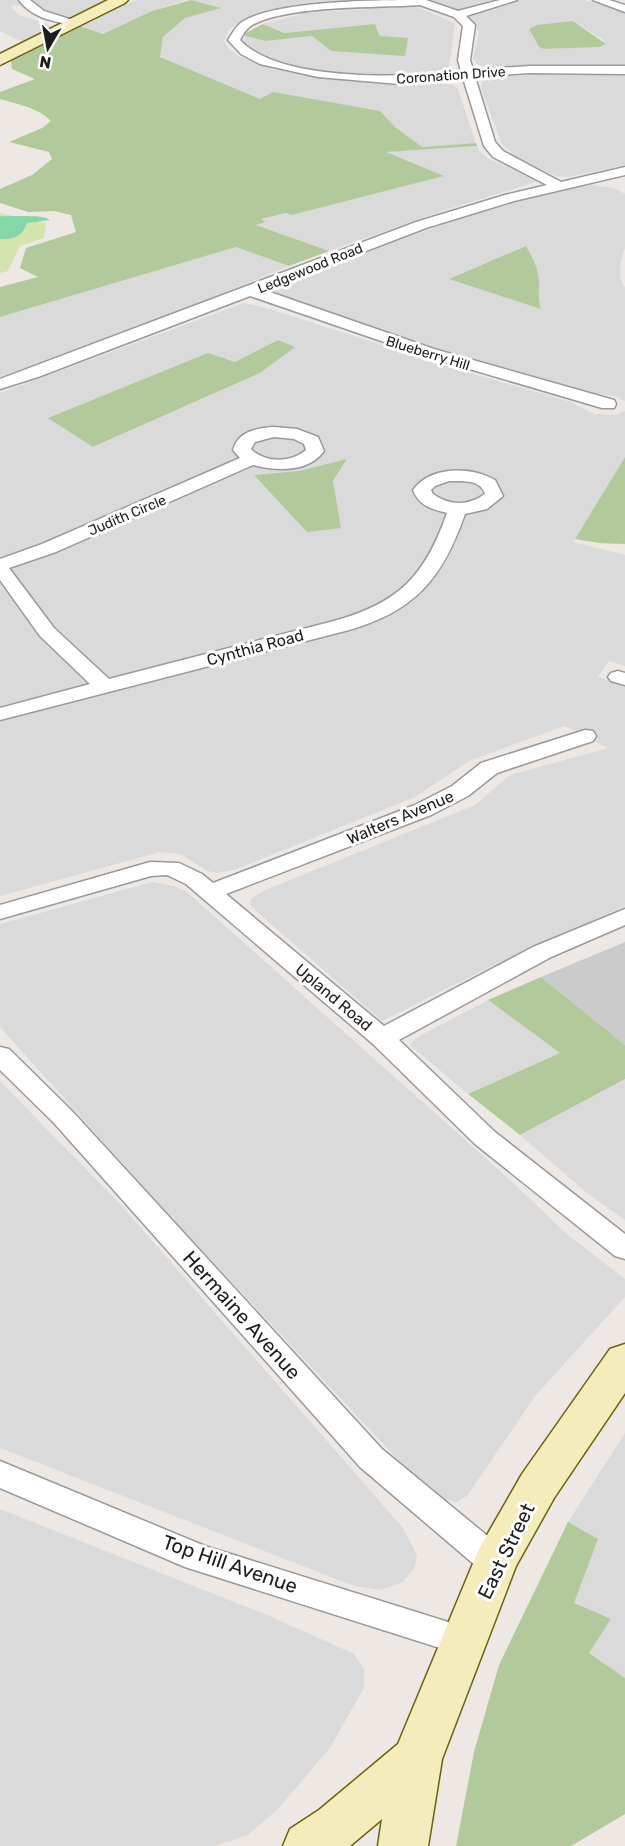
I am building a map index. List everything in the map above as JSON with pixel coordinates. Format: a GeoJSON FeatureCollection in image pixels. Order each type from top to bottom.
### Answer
{"type":"FeatureCollection","features":[{"type":"Feature","properties":{"kind":"main road"},"geometry":{"type":"LineString","coordinates":[[0,60],[120,0]]}},
{"type":"Feature","properties":{"kind":"main road","name":"East Street"},"geometry":{"type":"LineString","coordinates":[[403,1846],[417,1759],[495,1562],[538,1486],[625,1360]]}},
{"type":"Feature","properties":{"kind":"main road","name":"East Street"},"geometry":{"type":"LineString","coordinates":[[308,1846],[337,1826],[417,1759]]}},
{"type":"Feature","properties":{"kind":"street"},"geometry":{"type":"LineString","coordinates":[[24,0],[32,9],[46,17],[73,22]]}},
{"type":"Feature","properties":{"kind":"street"},"geometry":{"type":"LineString","coordinates":[[458,15],[512,0]]}},
{"type":"Feature","properties":{"kind":"street"},"geometry":{"type":"LineString","coordinates":[[598,0],[625,9]]}},
{"type":"Feature","properties":{"kind":"street"},"geometry":{"type":"LineString","coordinates":[[418,1],[458,15],[469,25],[464,60],[489,143],[498,154],[559,186]]}},
{"type":"Feature","properties":{"kind":"street","name":"Coronation Drive"},"geometry":{"type":"LineString","coordinates":[[418,1],[288,13],[250,22],[242,27],[234,40],[237,48],[265,63],[329,75],[416,80],[498,71],[625,70]]}},
{"type":"Feature","properties":{"kind":"street","name":"Ledgewood Road"},"geometry":{"type":"LineString","coordinates":[[0,384],[252,291],[421,225],[559,186],[625,171]]}},
{"type":"Feature","properties":{"kind":"street"},"geometry":{"type":"LineString","coordinates":[[601,178],[625,188]]}},
{"type":"Feature","properties":{"kind":"street","name":"Blueberry Hill"},"geometry":{"type":"LineString","coordinates":[[252,291],[329,321],[455,362],[608,404]]}},
{"type":"Feature","properties":{"kind":"street","name":"Judith Circle"},"geometry":{"type":"LineString","coordinates":[[0,565],[49,548],[252,459]]}},
{"type":"Feature","properties":{"kind":"street","name":"Cynthia Road"},"geometry":{"type":"LineString","coordinates":[[0,714],[360,619],[393,606],[411,593],[450,535],[458,509]]}},
{"type":"Feature","properties":{"kind":"street"},"geometry":{"type":"LineString","coordinates":[[0,571],[6,575],[47,632],[105,687]]}},
{"type":"Feature","properties":{"kind":"street","name":"Walters Avenue"},"geometry":{"type":"LineString","coordinates":[[210,891],[423,810],[460,791],[489,768],[585,736]]}},
{"type":"Feature","properties":{"kind":"street","name":"Upland Road"},"geometry":{"type":"LineString","coordinates":[[0,912],[150,869],[171,868],[194,879],[382,1038],[485,1138],[625,1249]]}},
{"type":"Feature","properties":{"kind":"street"},"geometry":{"type":"LineString","coordinates":[[382,1038],[542,952],[625,916]]}},
{"type":"Feature","properties":{"kind":"street","name":"Hermaine Avenue"},"geometry":{"type":"LineString","coordinates":[[0,1056],[63,1117],[371,1458],[495,1562]]}},
{"type":"Feature","properties":{"kind":"street","name":"Top Hill Avenue"},"geometry":{"type":"LineString","coordinates":[[0,1474],[197,1557],[465,1641]]}},
{"type":"Feature","properties":{"kind":"shaded area"},"geometry":{"type":"Polygon","coordinates":[[[0,0],[106,0],[71,17],[48,15],[35,4],[10,6],[19,15],[51,27],[23,42],[0,31],[0,0]]]}},
{"type":"Feature","properties":{"kind":"shaded area"},"geometry":{"type":"Polygon","coordinates":[[[137,0],[186,0],[152,11],[103,34],[79,26],[101,14],[137,0]]]}},
{"type":"Feature","properties":{"kind":"shaded area"},"geometry":{"type":"Polygon","coordinates":[[[191,0],[389,0],[262,15],[244,20],[228,30],[224,41],[229,49],[240,57],[288,72],[372,82],[435,82],[453,85],[458,89],[476,143],[421,147],[395,127],[380,111],[260,99],[160,57],[163,37],[185,18],[219,8],[191,0]]]}},
{"type":"Feature","properties":{"kind":"shaded area"},"geometry":{"type":"Polygon","coordinates":[[[426,0],[584,0],[618,10],[625,14],[625,66],[485,67],[478,65],[473,58],[479,33],[469,16],[426,0]],[[573,21],[529,29],[539,47],[544,49],[599,47],[604,40],[573,21]]]}},
{"type":"Feature","properties":{"kind":"shaded area"},"geometry":{"type":"Polygon","coordinates":[[[415,6],[455,23],[450,62],[445,73],[420,76],[327,72],[273,60],[259,54],[244,42],[245,36],[266,41],[313,36],[331,51],[380,36],[378,28],[374,24],[284,33],[263,24],[305,13],[415,6]]]}},
{"type":"Feature","properties":{"kind":"shaded area"},"geometry":{"type":"Polygon","coordinates":[[[625,73],[625,165],[568,177],[556,176],[516,158],[502,144],[481,89],[483,78],[495,76],[625,73]]]}},
{"type":"Feature","properties":{"kind":"shaded area"},"geometry":{"type":"Polygon","coordinates":[[[477,146],[480,152],[489,159],[534,179],[536,182],[433,214],[329,251],[255,225],[264,222],[260,220],[286,213],[292,215],[443,176],[384,152],[477,146]]]}},
{"type":"Feature","properties":{"kind":"shaded area"},"geometry":{"type":"Polygon","coordinates":[[[591,185],[614,188],[625,194],[625,248],[621,260],[620,277],[625,288],[625,401],[615,396],[584,392],[494,366],[316,310],[269,289],[378,247],[486,210],[560,190],[591,185]]]}},
{"type":"Feature","properties":{"kind":"shaded area"},"geometry":{"type":"Polygon","coordinates":[[[236,247],[289,266],[115,337],[0,377],[0,317],[236,247]]]}},
{"type":"Feature","properties":{"kind":"shaded area"},"geometry":{"type":"Polygon","coordinates":[[[244,303],[267,308],[459,370],[571,402],[594,414],[615,415],[625,411],[625,457],[573,542],[625,555],[625,666],[609,661],[598,677],[625,686],[625,906],[488,968],[382,1021],[250,905],[251,899],[263,891],[475,805],[510,775],[608,748],[565,726],[471,760],[415,797],[237,869],[218,873],[207,871],[181,854],[160,852],[0,896],[0,393],[244,303]],[[295,347],[235,363],[207,353],[94,447],[260,373],[295,347]],[[347,460],[299,471],[255,476],[340,527],[333,481],[347,460]]]}},
{"type":"Feature","properties":{"kind":"shaded area"},"geometry":{"type":"Polygon","coordinates":[[[152,882],[174,886],[187,892],[509,1179],[568,1235],[625,1279],[625,1297],[536,1395],[467,1496],[457,1502],[439,1498],[415,1478],[158,1203],[0,1027],[0,924],[152,882]]]}},
{"type":"Feature","properties":{"kind":"shaded area"},"geometry":{"type":"Polygon","coordinates":[[[625,942],[625,1045],[541,977],[625,942]]]}},
{"type":"Feature","properties":{"kind":"shaded area"},"geometry":{"type":"Polygon","coordinates":[[[488,1000],[560,1053],[468,1094],[410,1045],[416,1038],[488,1000]]]}},
{"type":"Feature","properties":{"kind":"shaded area"},"geometry":{"type":"Polygon","coordinates":[[[625,1079],[625,1220],[587,1193],[520,1135],[625,1079]]]}},
{"type":"Feature","properties":{"kind":"shaded area"},"geometry":{"type":"Polygon","coordinates":[[[0,1081],[120,1204],[403,1528],[417,1555],[415,1567],[403,1582],[381,1590],[354,1586],[0,1448],[0,1081]]]}},
{"type":"Feature","properties":{"kind":"shaded area"},"geometry":{"type":"Polygon","coordinates":[[[625,1433],[625,1678],[589,1653],[573,1603],[598,1539],[568,1522],[625,1433]]]}},
{"type":"Feature","properties":{"kind":"shaded area"},"geometry":{"type":"Polygon","coordinates":[[[0,1509],[272,1617],[354,1654],[364,1670],[364,1688],[329,1749],[278,1809],[248,1835],[215,1846],[0,1846],[0,1509]]]}},
{"type":"Feature","properties":{"kind":"green space"},"geometry":{"type":"Polygon","coordinates":[[[191,0],[221,8],[185,18],[163,37],[160,57],[260,99],[273,92],[380,111],[395,127],[422,147],[476,143],[477,146],[386,152],[444,176],[292,215],[286,213],[261,219],[265,222],[256,225],[329,251],[289,266],[236,247],[0,317],[0,287],[38,277],[20,268],[26,248],[76,232],[71,215],[54,211],[28,212],[0,203],[0,189],[32,175],[52,159],[49,152],[9,142],[42,128],[51,121],[34,109],[0,99],[0,92],[35,79],[12,69],[11,61],[79,26],[103,34],[152,11],[191,0]]]}},
{"type":"Feature","properties":{"kind":"green space"},"geometry":{"type":"Polygon","coordinates":[[[573,21],[606,44],[599,47],[544,49],[539,47],[529,29],[537,25],[573,21]]]}},
{"type":"Feature","properties":{"kind":"green space"},"geometry":{"type":"Polygon","coordinates":[[[263,24],[284,33],[375,24],[380,36],[408,38],[405,56],[331,51],[312,36],[266,41],[245,36],[246,33],[263,24]]]}},
{"type":"Feature","properties":{"kind":"green space"},"geometry":{"type":"Polygon","coordinates":[[[0,213],[46,223],[44,238],[20,246],[8,271],[0,273],[0,213]]]}},
{"type":"Feature","properties":{"kind":"green space"},"geometry":{"type":"Polygon","coordinates":[[[0,216],[34,216],[50,220],[27,223],[17,236],[0,239],[0,216]]]}},
{"type":"Feature","properties":{"kind":"green space"},"geometry":{"type":"Polygon","coordinates":[[[526,246],[538,274],[541,309],[449,279],[526,246]]]}},
{"type":"Feature","properties":{"kind":"green space"},"geometry":{"type":"Polygon","coordinates":[[[278,340],[295,347],[260,373],[93,447],[48,418],[208,353],[235,362],[278,340]]]}},
{"type":"Feature","properties":{"kind":"green space"},"geometry":{"type":"Polygon","coordinates":[[[625,457],[625,544],[575,539],[625,457]]]}},
{"type":"Feature","properties":{"kind":"green space"},"geometry":{"type":"Polygon","coordinates":[[[347,459],[333,481],[341,528],[307,532],[254,475],[299,471],[347,459]]]}},
{"type":"Feature","properties":{"kind":"green space"},"geometry":{"type":"Polygon","coordinates":[[[541,977],[625,1045],[625,1079],[520,1135],[468,1094],[560,1053],[488,1000],[541,977]]]}},
{"type":"Feature","properties":{"kind":"green space"},"geometry":{"type":"Polygon","coordinates":[[[568,1522],[598,1539],[574,1603],[611,1619],[589,1653],[625,1678],[625,1814],[571,1846],[456,1846],[474,1752],[499,1665],[568,1522]]]}}]}
